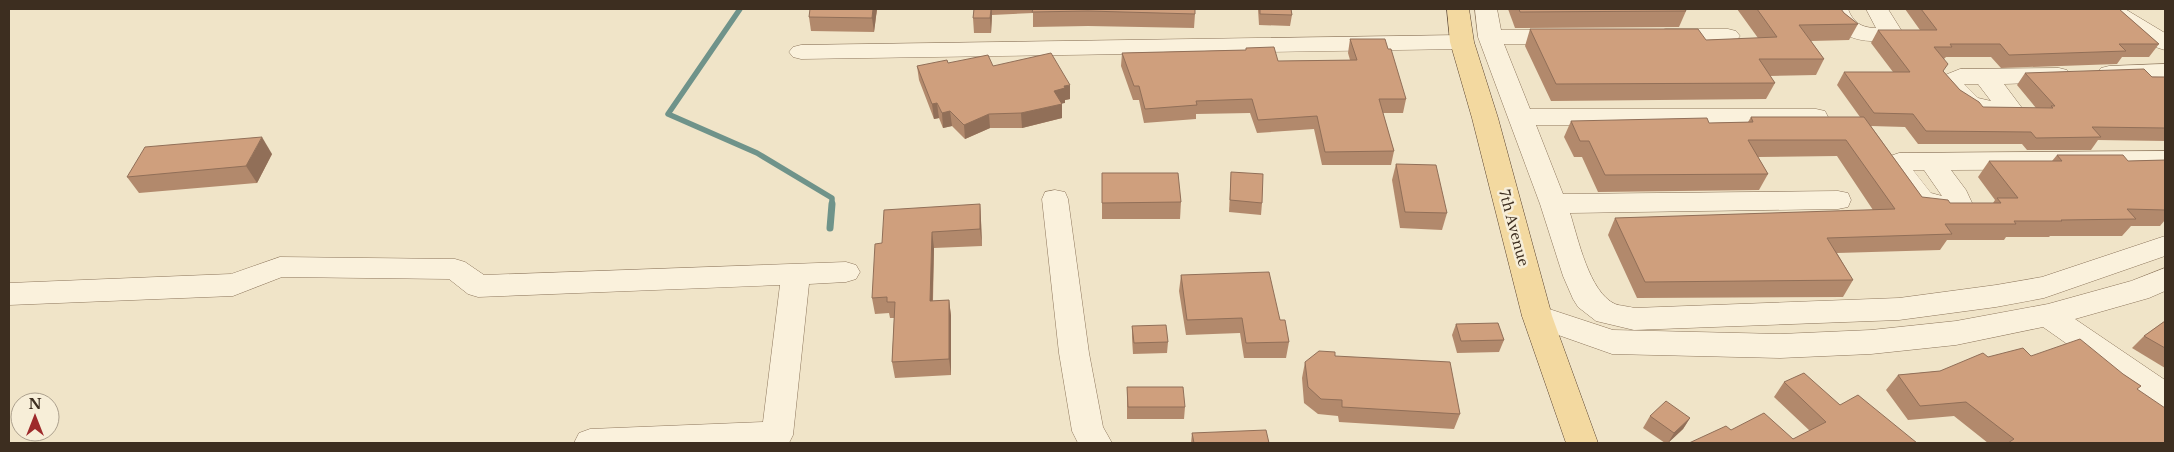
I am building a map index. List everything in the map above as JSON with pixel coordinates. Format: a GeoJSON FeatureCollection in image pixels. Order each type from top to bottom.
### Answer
{"type":"FeatureCollection","features":[{"type":"Feature","properties":{"kind":"main road","name":"7th Avenue"},"geometry":{"type":"LineString","coordinates":[[1458,9],[1462,42],[1485,118],[1538,316],[1582,443]]}},
{"type":"Feature","properties":{"kind":"street"},"geometry":{"type":"LineString","coordinates":[[1486,9],[1490,37],[1521,116],[1577,276],[1588,299],[1606,313],[1634,319],[1899,309],[2044,287],[2165,246]]}},
{"type":"Feature","properties":{"kind":"street"},"geometry":{"type":"LineString","coordinates":[[1837,9],[1841,23],[1852,30],[1861,34],[1877,35],[1891,33],[1877,9]]}},
{"type":"Feature","properties":{"kind":"street"},"geometry":{"type":"LineString","coordinates":[[2111,9],[2124,19],[2165,43]]}},
{"type":"Feature","properties":{"kind":"street"},"geometry":{"type":"LineString","coordinates":[[1490,37],[1589,36]]}},
{"type":"Feature","properties":{"kind":"street"},"geometry":{"type":"LineString","coordinates":[[1649,36],[1728,36]]}},
{"type":"Feature","properties":{"kind":"street"},"geometry":{"type":"LineString","coordinates":[[801,52],[1462,42]]}},
{"type":"Feature","properties":{"kind":"street"},"geometry":{"type":"LineString","coordinates":[[1985,77],[2165,71]]}},
{"type":"Feature","properties":{"kind":"street"},"geometry":{"type":"LineString","coordinates":[[1521,116],[1816,116]]}},
{"type":"Feature","properties":{"kind":"street"},"geometry":{"type":"LineString","coordinates":[[1931,161],[2165,160]]}},
{"type":"Feature","properties":{"kind":"street"},"geometry":{"type":"LineString","coordinates":[[1055,199],[1074,353],[1088,431],[1096,443]]}},
{"type":"Feature","properties":{"kind":"street"},"geometry":{"type":"LineString","coordinates":[[1553,204],[1838,200]]}},
{"type":"Feature","properties":{"kind":"street"},"geometry":{"type":"LineString","coordinates":[[9,294],[233,285],[280,267],[455,269],[478,286],[846,272]]}},
{"type":"Feature","properties":{"kind":"street"},"geometry":{"type":"LineString","coordinates":[[590,443],[777,435],[796,274]]}},
{"type":"Feature","properties":{"kind":"street"},"geometry":{"type":"LineString","coordinates":[[1538,316],[1612,342],[1780,346],[1871,342],[1956,333],[2048,315],[2139,290],[2165,279]]}},
{"type":"Feature","properties":{"kind":"street"},"geometry":{"type":"LineString","coordinates":[[2048,315],[2165,396]]}},
{"type":"Feature","properties":{"kind":"building"},"geometry":{"type":"Polygon","coordinates":[[[810,9],[873,9],[872,18],[809,17],[810,9]]]}},
{"type":"Feature","properties":{"kind":"building"},"geometry":{"type":"Polygon","coordinates":[[[974,9],[991,9],[990,18],[973,18],[974,9]]]}},
{"type":"Feature","properties":{"kind":"building"},"geometry":{"type":"Polygon","coordinates":[[[1033,9],[1195,9],[1195,14],[1088,11],[1032,12],[1033,9]]]}},
{"type":"Feature","properties":{"kind":"building"},"geometry":{"type":"Polygon","coordinates":[[[1260,9],[1291,9],[1292,15],[1260,14],[1260,9]]]}},
{"type":"Feature","properties":{"kind":"building"},"geometry":{"type":"Polygon","coordinates":[[[1519,9],[1685,9],[1686,11],[1520,12],[1519,9]]]}},
{"type":"Feature","properties":{"kind":"building"},"geometry":{"type":"Polygon","coordinates":[[[1757,9],[1841,9],[1858,24],[1799,25],[1824,59],[1759,59],[1775,83],[1556,84],[1530,29],[1698,29],[1706,40],[1777,37],[1757,9]]]}},
{"type":"Feature","properties":{"kind":"building"},"geometry":{"type":"Polygon","coordinates":[[[1921,9],[2119,9],[2159,44],[2119,44],[2126,51],[2009,55],[2000,44],[1950,44],[1952,47],[1934,47],[1948,64],[1943,71],[1960,90],[1979,102],[1983,107],[2053,108],[2051,106],[2055,106],[2025,73],[2144,69],[2152,77],[2165,77],[2165,128],[2092,127],[2101,137],[2036,138],[2031,132],[1926,131],[1913,114],[1874,113],[1844,72],[1910,72],[1878,30],[1937,30],[1921,9]]]}},
{"type":"Feature","properties":{"kind":"building"},"geometry":{"type":"Polygon","coordinates":[[[1350,39],[1385,39],[1388,49],[1391,49],[1406,99],[1379,99],[1394,151],[1325,152],[1317,116],[1258,120],[1252,99],[1196,101],[1197,105],[1145,109],[1139,86],[1134,86],[1122,53],[1246,50],[1246,48],[1274,47],[1278,61],[1357,60],[1350,39]]]}},
{"type":"Feature","properties":{"kind":"building"},"geometry":{"type":"Polygon","coordinates":[[[1051,53],[1070,85],[1054,91],[1062,104],[1021,113],[989,114],[964,125],[950,111],[942,113],[937,103],[932,104],[917,66],[947,60],[948,63],[988,55],[993,66],[1051,53]]]}},
{"type":"Feature","properties":{"kind":"building"},"geometry":{"type":"Polygon","coordinates":[[[1751,117],[1864,117],[1922,197],[1948,200],[1950,203],[2001,203],[1997,198],[2018,198],[1989,161],[2062,161],[2057,155],[2123,155],[2128,161],[2165,160],[2165,210],[2127,209],[2136,219],[2014,221],[2016,224],[1945,224],[1952,234],[1827,238],[1853,280],[1645,282],[1615,218],[1895,209],[1846,140],[1748,140],[1768,174],[1605,175],[1589,141],[1580,141],[1571,121],[1707,118],[1709,123],[1753,122],[1751,117]]]}},
{"type":"Feature","properties":{"kind":"building"},"geometry":{"type":"Polygon","coordinates":[[[262,137],[246,166],[127,177],[145,147],[262,137]]]}},
{"type":"Feature","properties":{"kind":"building"},"geometry":{"type":"Polygon","coordinates":[[[1396,164],[1436,165],[1447,213],[1405,212],[1396,164]]]}},
{"type":"Feature","properties":{"kind":"building"},"geometry":{"type":"Polygon","coordinates":[[[1231,172],[1263,174],[1262,203],[1230,200],[1231,172]]]}},
{"type":"Feature","properties":{"kind":"building"},"geometry":{"type":"Polygon","coordinates":[[[1102,173],[1178,173],[1181,202],[1102,203],[1102,173]]]}},
{"type":"Feature","properties":{"kind":"building"},"geometry":{"type":"Polygon","coordinates":[[[980,204],[980,229],[932,232],[930,301],[949,300],[949,359],[892,362],[895,302],[887,302],[887,297],[872,298],[875,244],[882,243],[884,210],[980,204]]]}},
{"type":"Feature","properties":{"kind":"building"},"geometry":{"type":"Polygon","coordinates":[[[1269,272],[1280,320],[1285,320],[1289,342],[1246,343],[1242,318],[1187,320],[1181,275],[1269,272]]]}},
{"type":"Feature","properties":{"kind":"building"},"geometry":{"type":"Polygon","coordinates":[[[2165,321],[2165,348],[2144,336],[2165,321]]]}},
{"type":"Feature","properties":{"kind":"building"},"geometry":{"type":"Polygon","coordinates":[[[1498,323],[1504,340],[1461,341],[1456,324],[1498,323]]]}},
{"type":"Feature","properties":{"kind":"building"},"geometry":{"type":"Polygon","coordinates":[[[1166,325],[1168,342],[1134,343],[1132,326],[1166,325]]]}},
{"type":"Feature","properties":{"kind":"building"},"geometry":{"type":"Polygon","coordinates":[[[2080,339],[2141,386],[2137,389],[2165,408],[2165,443],[2008,443],[2014,439],[1966,402],[1920,406],[1898,375],[1940,371],[1983,353],[1988,357],[2023,348],[2031,356],[2080,339]]]}},
{"type":"Feature","properties":{"kind":"building"},"geometry":{"type":"Polygon","coordinates":[[[1319,351],[1335,352],[1335,356],[1450,362],[1460,414],[1342,407],[1342,400],[1321,399],[1308,387],[1305,362],[1319,351]]]}},
{"type":"Feature","properties":{"kind":"building"},"geometry":{"type":"Polygon","coordinates":[[[1804,373],[1840,405],[1858,395],[1917,443],[1689,443],[1726,426],[1731,430],[1764,413],[1793,439],[1826,422],[1784,382],[1804,373]]]}},
{"type":"Feature","properties":{"kind":"building"},"geometry":{"type":"Polygon","coordinates":[[[1127,387],[1183,387],[1185,407],[1128,407],[1127,387]]]}},
{"type":"Feature","properties":{"kind":"building"},"geometry":{"type":"Polygon","coordinates":[[[1666,401],[1690,418],[1674,433],[1650,416],[1666,401]]]}},
{"type":"Feature","properties":{"kind":"building"},"geometry":{"type":"Polygon","coordinates":[[[1266,430],[1269,443],[1194,443],[1192,433],[1266,430]]]}},
{"type":"Feature","properties":{"kind":"waterway"},"geometry":{"type":"LineString","coordinates":[[740,9],[668,114],[757,153],[832,198],[832,204]]}},
{"type":"Feature","properties":{"kind":"waterway"},"geometry":{"type":"LineString","coordinates":[[830,228],[832,204]]}}]}
